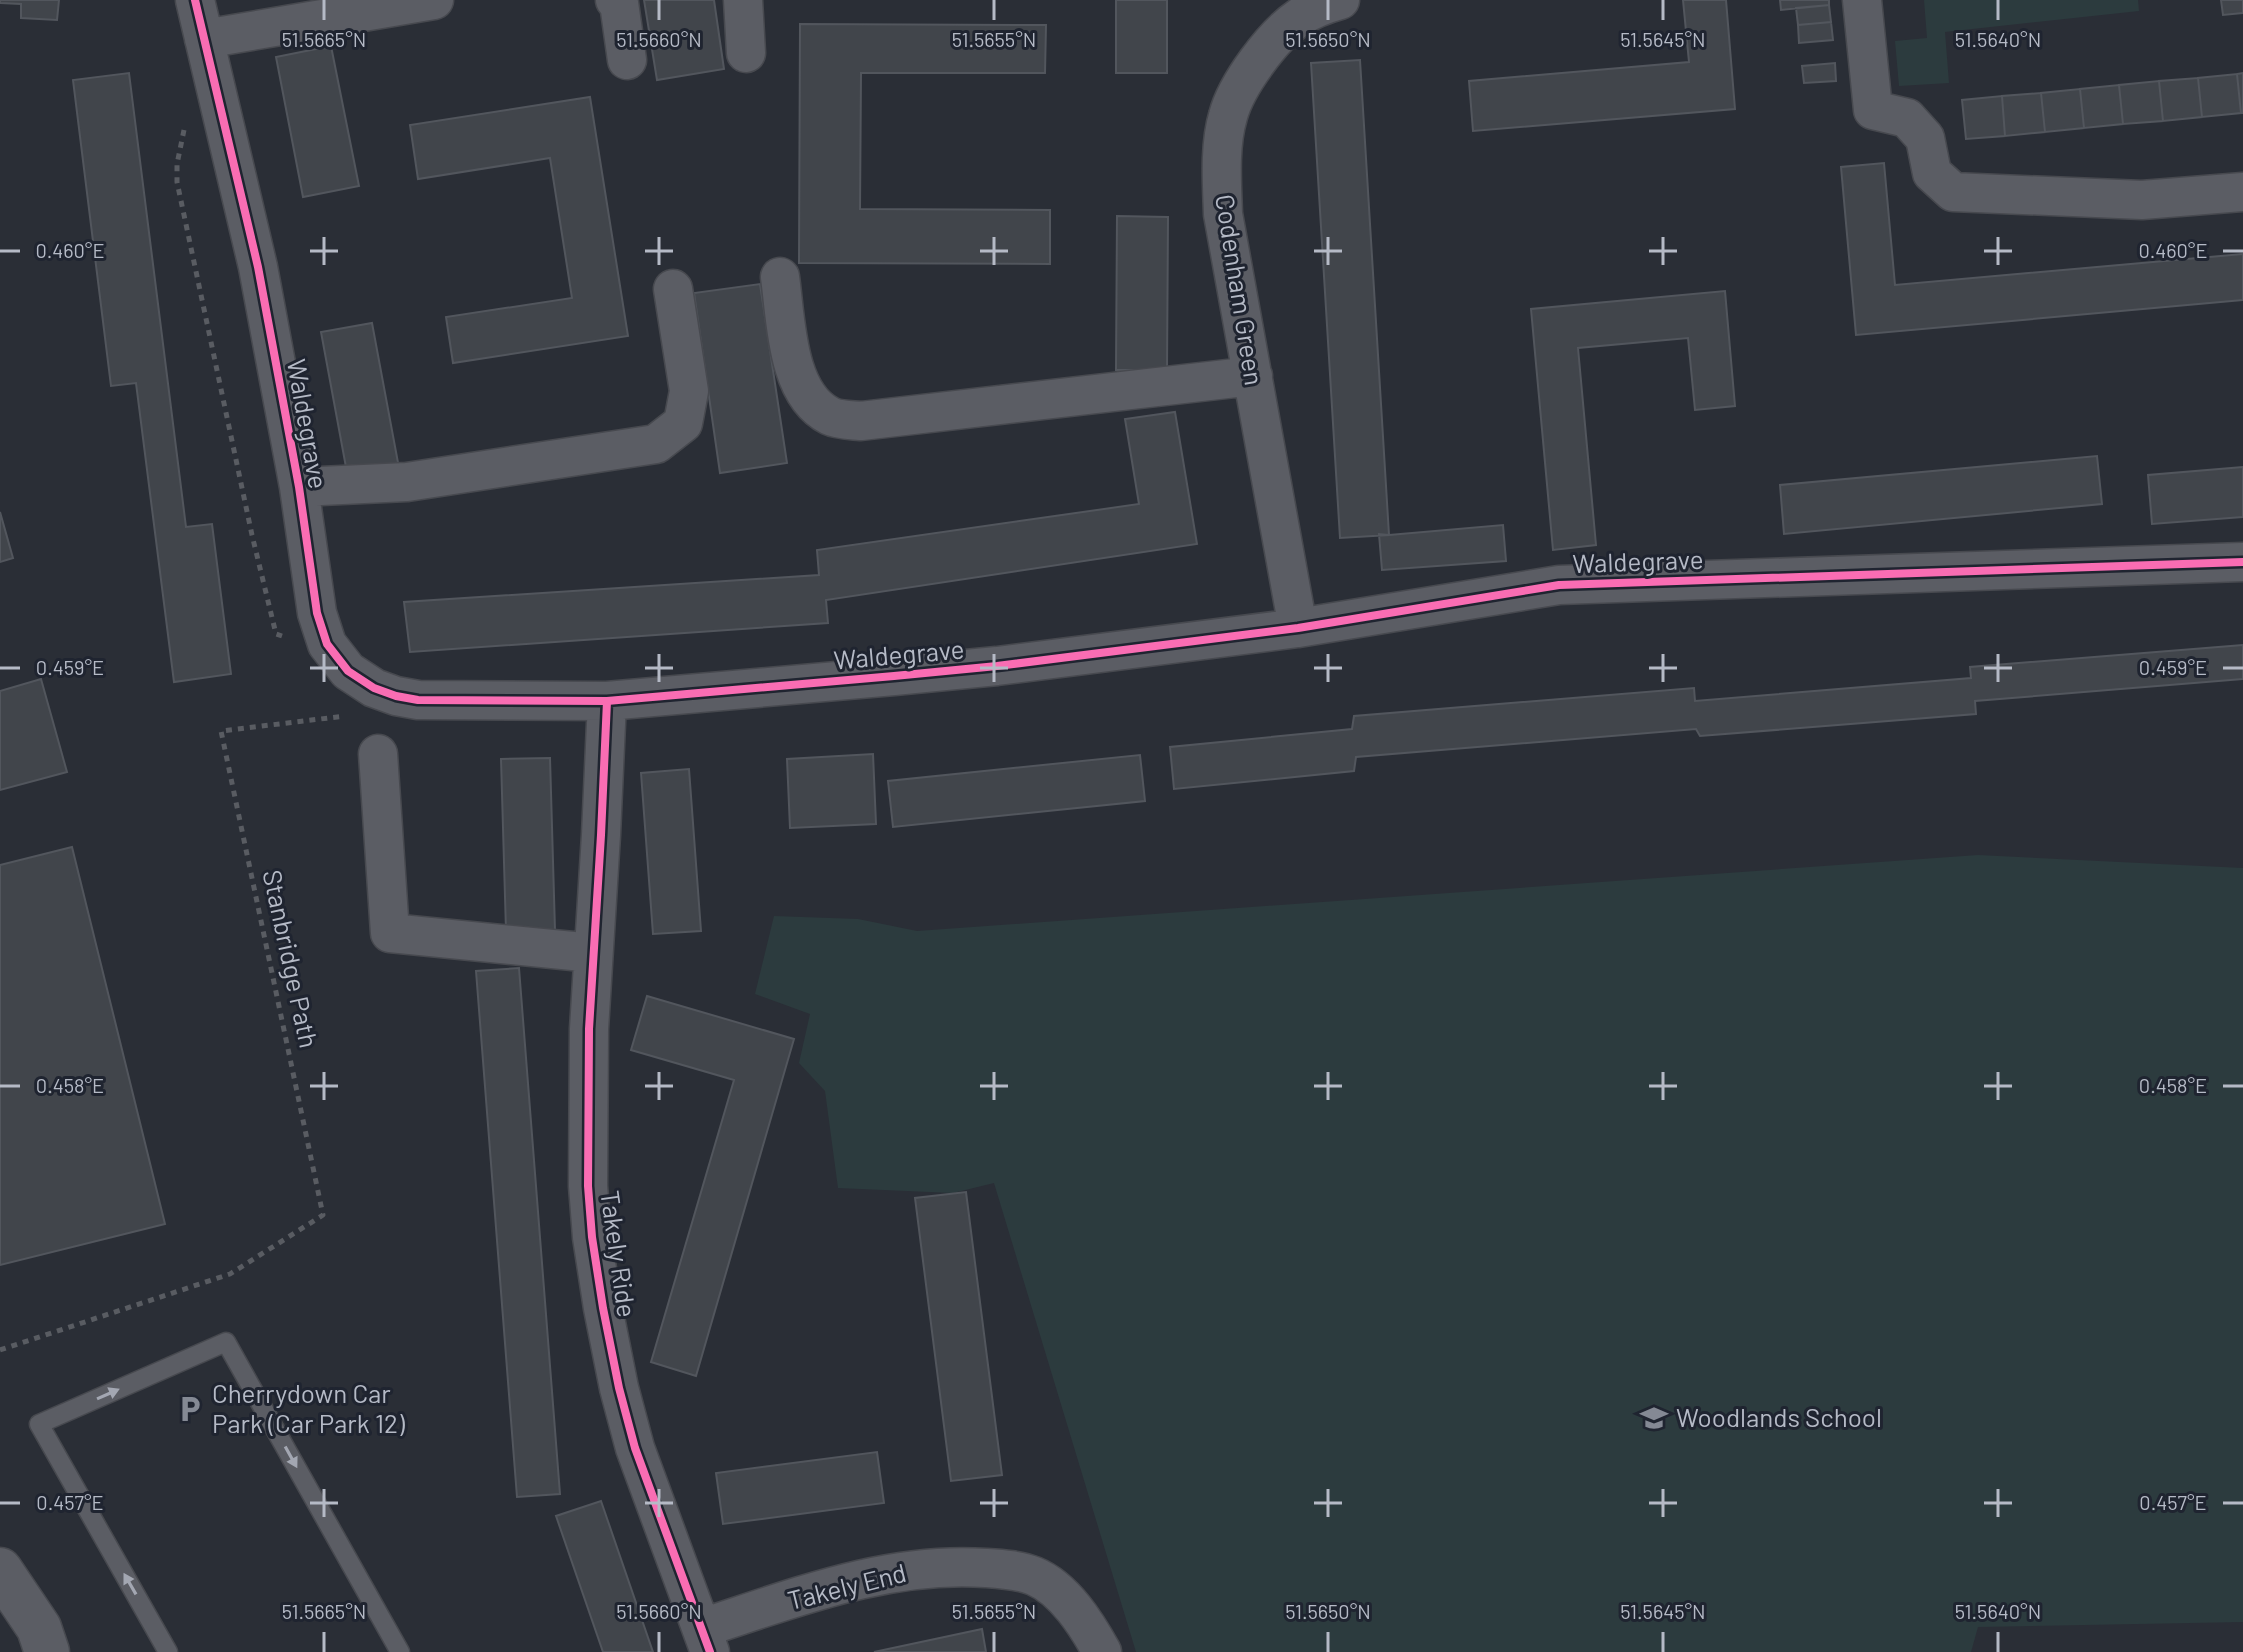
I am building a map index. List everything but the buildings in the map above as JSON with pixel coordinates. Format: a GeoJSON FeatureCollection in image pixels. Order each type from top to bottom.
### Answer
{"type":"FeatureCollection","features":[{"type":"Feature","properties":{"kind":"street","name":"Waldegrave"},"geometry":{"type":"LineString","coordinates":[[195,0],[258,267],[299,487],[317,613],[327,644],[348,671],[386,693],[418,700],[607,701],[997,666],[1298,628],[1559,585],[2243,562]]}},
{"type":"Feature","properties":{"kind":"street"},"geometry":{"type":"LineString","coordinates":[[204,39],[434,0]]}},
{"type":"Feature","properties":{"kind":"street"},"geometry":{"type":"LineString","coordinates":[[615,0],[619,3],[627,60]]}},
{"type":"Feature","properties":{"kind":"street"},"geometry":{"type":"LineString","coordinates":[[743,0],[746,53]]}},
{"type":"Feature","properties":{"kind":"street","name":"Codenham Green"},"geometry":{"type":"LineString","coordinates":[[1298,628],[1223,214],[1222,166],[1227,117],[1252,68],[1279,36],[1294,9],[1340,0]]}},
{"type":"Feature","properties":{"kind":"street"},"geometry":{"type":"LineString","coordinates":[[1862,0],[1873,110],[1907,118],[1925,138],[1932,173],[1953,192],[2142,200],[2243,192]]}},
{"type":"Feature","properties":{"kind":"street"},"geometry":{"type":"LineString","coordinates":[[780,277],[795,375],[811,403],[832,417],[861,421],[1253,376]]}},
{"type":"Feature","properties":{"kind":"street"},"geometry":{"type":"LineString","coordinates":[[299,487],[407,482],[656,444],[683,423],[689,391],[673,289]]}},
{"type":"Feature","properties":{"kind":"street","name":"Takely Ride"},"geometry":{"type":"LineString","coordinates":[[607,701],[589,1029],[588,1186],[592,1237],[619,1388],[635,1448],[706,1640]]}},
{"type":"Feature","properties":{"kind":"street"},"geometry":{"type":"LineString","coordinates":[[378,754],[390,933],[593,953]]}},
{"type":"Feature","properties":{"kind":"street","name":"Takely End"},"geometry":{"type":"LineString","coordinates":[[706,1640],[832,1586],[880,1574],[969,1567],[1012,1570],[1036,1576],[1083,1618],[1102,1652]]}},
{"type":"Feature","properties":{"kind":"street"},"geometry":{"type":"LineString","coordinates":[[0,1570],[13,1598],[39,1628],[47,1652]]}},
{"type":"Feature","properties":{"kind":"lane"},"geometry":{"type":"LineString","coordinates":[[168,1652],[39,1424],[226,1342],[400,1652]]}},
{"type":"Feature","properties":{"kind":"shaded area"},"geometry":{"type":"Polygon","coordinates":[[[1924,0],[2138,0],[2139,11],[1945,32],[1949,83],[1899,86],[1895,41],[1927,38],[1924,0]]]}},
{"type":"Feature","properties":{"kind":"shaded area","name":"Woodlands School"},"geometry":{"type":"Polygon","coordinates":[[[1978,855],[2243,868],[2243,1622],[1978,1627],[1971,1652],[1136,1652],[994,1183],[953,1193],[838,1188],[825,1091],[799,1063],[810,1014],[755,994],[774,916],[858,919],[917,931],[1978,855]]]}},
{"type":"Feature","properties":{"kind":"cycle path"},"geometry":{"type":"LineString","coordinates":[[195,0],[258,267],[299,487],[317,613],[327,644],[348,671],[374,688],[396,696],[418,700],[607,701],[894,676],[1298,628],[1559,585],[2243,562]]}},
{"type":"Feature","properties":{"kind":"cycle path"},"geometry":{"type":"LineString","coordinates":[[607,701],[589,1029],[588,1186],[592,1237],[619,1388],[635,1448],[710,1652]]}},
{"type":"Feature","properties":{"kind":"place","name":"Cherrydown Car Park (Car Park 12)"},"geometry":{"type":"Point","coordinates":[190,1409]}},
{"type":"Feature","properties":{"kind":"place","name":"Woodlands School"},"geometry":{"type":"Point","coordinates":[1654,1418]}}]}
